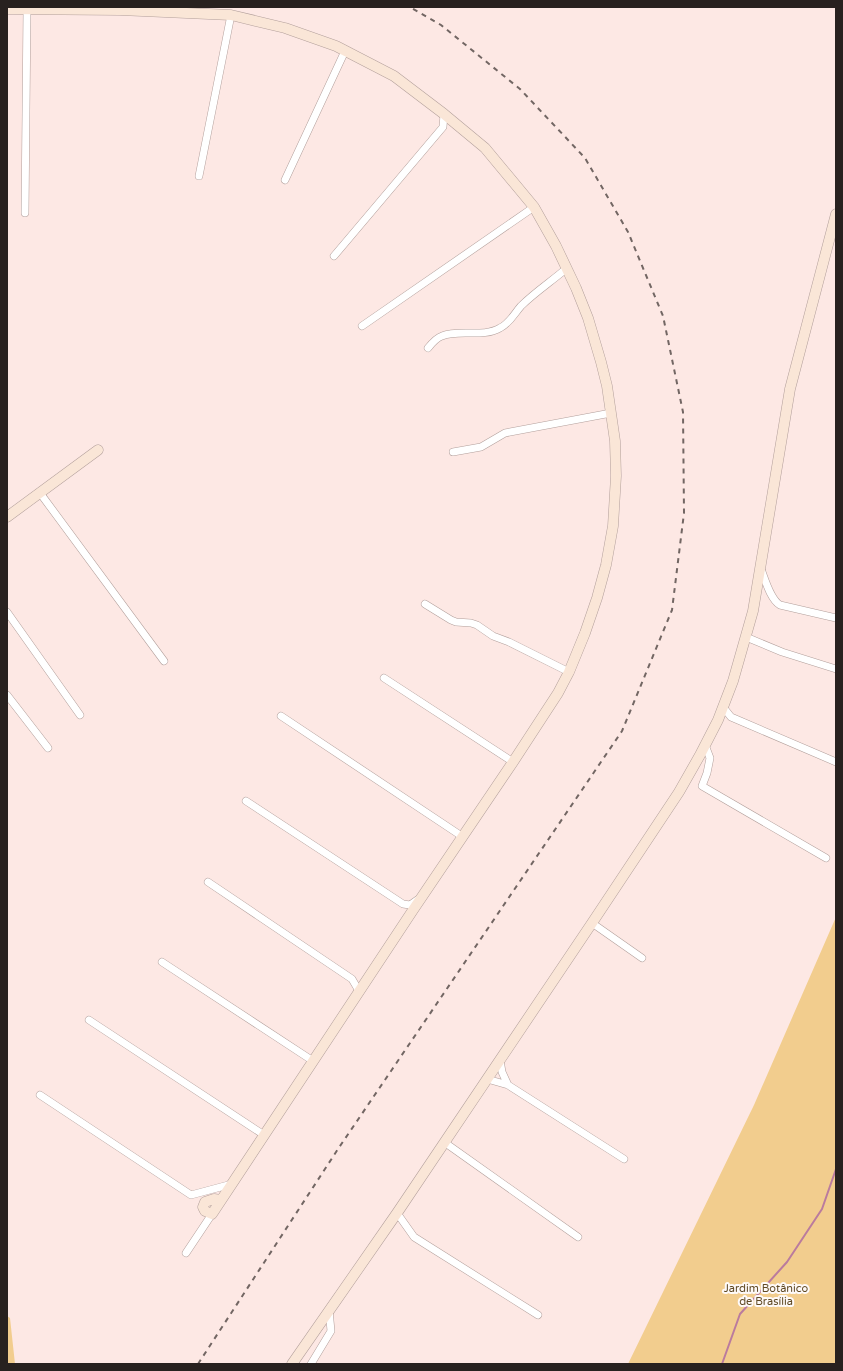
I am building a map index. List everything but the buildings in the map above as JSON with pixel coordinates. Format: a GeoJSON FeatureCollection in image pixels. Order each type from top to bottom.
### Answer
{"type":"FeatureCollection","features":[{"type":"Feature","properties":{"kind":"street"},"geometry":{"type":"LineString","coordinates":[[7,9],[120,10],[231,16],[285,28],[336,46],[394,76],[444,114],[485,148],[534,207],[567,268],[588,318],[607,386],[611,413],[616,476],[613,526],[606,565],[597,598],[569,672],[558,693],[513,762],[359,991],[186,1253]]}},
{"type":"Feature","properties":{"kind":"street"},"geometry":{"type":"LineString","coordinates":[[25,213],[27,10]]}},
{"type":"Feature","properties":{"kind":"street"},"geometry":{"type":"LineString","coordinates":[[199,176],[231,16]]}},
{"type":"Feature","properties":{"kind":"street"},"geometry":{"type":"LineString","coordinates":[[285,180],[345,51]]}},
{"type":"Feature","properties":{"kind":"street"},"geometry":{"type":"LineString","coordinates":[[443,127],[444,114]]}},
{"type":"Feature","properties":{"kind":"street"},"geometry":{"type":"LineString","coordinates":[[334,256],[443,127],[455,123]]}},
{"type":"Feature","properties":{"kind":"street"},"geometry":{"type":"LineString","coordinates":[[362,326],[534,207]]}},
{"type":"Feature","properties":{"kind":"street"},"geometry":{"type":"LineString","coordinates":[[292,1364],[397,1213],[679,792],[718,720],[746,637],[753,611],[790,389],[836,214]]}},
{"type":"Feature","properties":{"kind":"street"},"geometry":{"type":"LineString","coordinates":[[428,348],[436,340],[447,334],[486,332],[500,329],[531,297],[567,268]]}},
{"type":"Feature","properties":{"kind":"street"},"geometry":{"type":"LineString","coordinates":[[453,452],[481,447],[505,433],[611,413]]}},
{"type":"Feature","properties":{"kind":"street"},"geometry":{"type":"LineString","coordinates":[[7,517],[98,450]]}},
{"type":"Feature","properties":{"kind":"street"},"geometry":{"type":"LineString","coordinates":[[40,493],[164,661]]}},
{"type":"Feature","properties":{"kind":"street"},"geometry":{"type":"LineString","coordinates":[[761,569],[772,596],[780,605],[836,618]]}},
{"type":"Feature","properties":{"kind":"street"},"geometry":{"type":"LineString","coordinates":[[425,604],[456,622],[478,625],[493,636],[509,642],[569,672]]}},
{"type":"Feature","properties":{"kind":"street"},"geometry":{"type":"LineString","coordinates":[[7,612],[80,715]]}},
{"type":"Feature","properties":{"kind":"street"},"geometry":{"type":"LineString","coordinates":[[746,637],[782,652],[836,669]]}},
{"type":"Feature","properties":{"kind":"street"},"geometry":{"type":"LineString","coordinates":[[384,678],[513,762]]}},
{"type":"Feature","properties":{"kind":"street"},"geometry":{"type":"LineString","coordinates":[[7,695],[48,748]]}},
{"type":"Feature","properties":{"kind":"street"},"geometry":{"type":"LineString","coordinates":[[723,707],[730,717],[836,762]]}},
{"type":"Feature","properties":{"kind":"street"},"geometry":{"type":"LineString","coordinates":[[281,716],[463,837]]}},
{"type":"Feature","properties":{"kind":"street"},"geometry":{"type":"LineString","coordinates":[[718,720],[730,717]]}},
{"type":"Feature","properties":{"kind":"street"},"geometry":{"type":"LineString","coordinates":[[705,745],[710,758],[707,773],[702,786],[826,858]]}},
{"type":"Feature","properties":{"kind":"street"},"geometry":{"type":"LineString","coordinates":[[246,800],[403,904],[412,904],[424,894]]}},
{"type":"Feature","properties":{"kind":"street"},"geometry":{"type":"LineString","coordinates":[[208,882],[352,979],[359,991]]}},
{"type":"Feature","properties":{"kind":"street"},"geometry":{"type":"LineString","coordinates":[[592,923],[642,958]]}},
{"type":"Feature","properties":{"kind":"street"},"geometry":{"type":"LineString","coordinates":[[162,962],[313,1061]]}},
{"type":"Feature","properties":{"kind":"street"},"geometry":{"type":"LineString","coordinates":[[352,979],[368,978]]}},
{"type":"Feature","properties":{"kind":"street"},"geometry":{"type":"LineString","coordinates":[[89,1020],[264,1136]]}},
{"type":"Feature","properties":{"kind":"street"},"geometry":{"type":"LineString","coordinates":[[500,1060],[502,1072],[508,1085]]}},
{"type":"Feature","properties":{"kind":"street"},"geometry":{"type":"LineString","coordinates":[[486,1079],[508,1085],[624,1159]]}},
{"type":"Feature","properties":{"kind":"street"},"geometry":{"type":"LineString","coordinates":[[40,1095],[191,1195],[232,1184]]}},
{"type":"Feature","properties":{"kind":"street"},"geometry":{"type":"LineString","coordinates":[[444,1142],[578,1237]]}},
{"type":"Feature","properties":{"kind":"street"},"geometry":{"type":"LineString","coordinates":[[397,1213],[414,1237],[538,1316]]}},
{"type":"Feature","properties":{"kind":"street"},"geometry":{"type":"LineString","coordinates":[[311,1364],[331,1331],[329,1310]]}},
{"type":"Feature","properties":{"kind":"green space","name":"Jardim Botânico de Brasília"},"geometry":{"type":"Polygon","coordinates":[[[836,917],[836,1364],[628,1364],[754,1105],[836,917]]]}},
{"type":"Feature","properties":{"kind":"green space"},"geometry":{"type":"Polygon","coordinates":[[[7,1316],[10,1318],[15,1364],[7,1364],[7,1316]]]}},
{"type":"Feature","properties":{"kind":"waterway"},"geometry":{"type":"LineString","coordinates":[[722,1364],[740,1314],[787,1262],[822,1209],[836,1169]]}},
{"type":"Feature","properties":{"kind":"railway"},"geometry":{"type":"LineString","coordinates":[[198,1364],[338,1149],[622,731],[672,610],[684,513],[683,412],[663,316],[628,232],[585,158],[520,89],[441,25],[410,7]]}}]}
